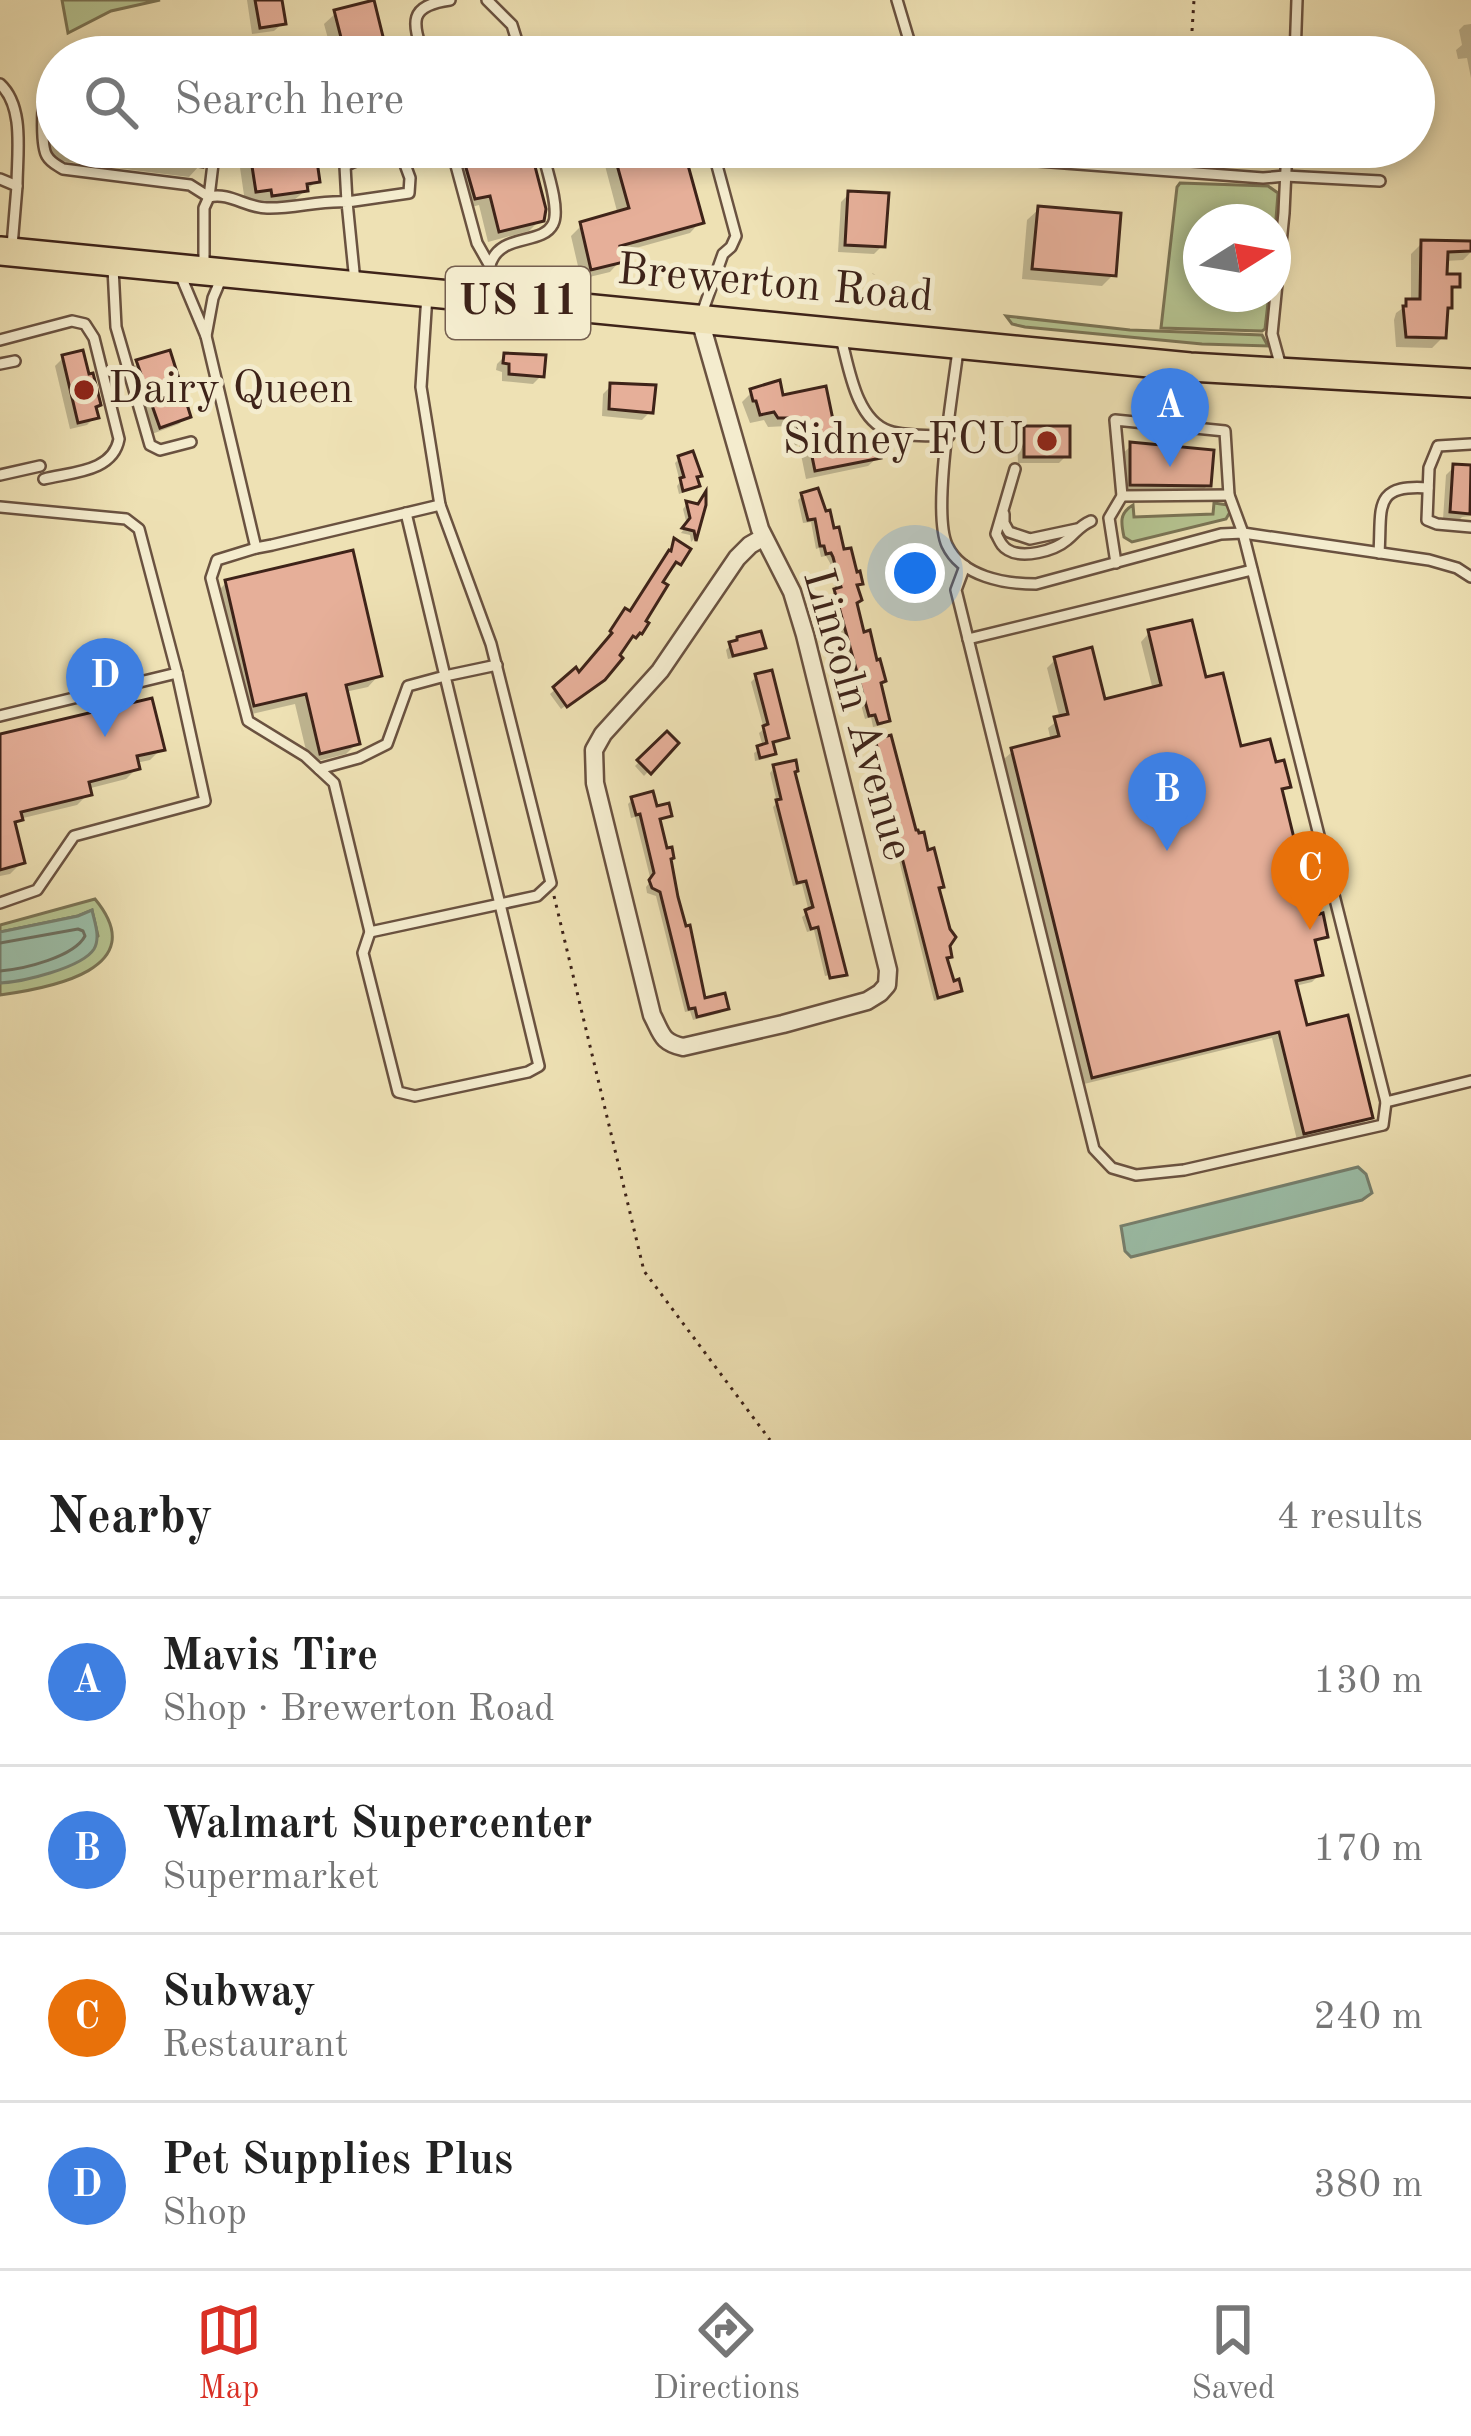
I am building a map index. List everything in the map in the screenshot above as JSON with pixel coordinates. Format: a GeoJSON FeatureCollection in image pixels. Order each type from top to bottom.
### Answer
{"type":"FeatureCollection","features":[{"type":"Feature","properties":{"kind":"main road","name":"Brewerton Road"},"geometry":{"type":"LineString","coordinates":[[6,251],[1190,367],[1471,383]]}},
{"type":"Feature","properties":{"kind":"street","name":"Lincoln Avenue"},"geometry":{"type":"LineString","coordinates":[[700,320],[764,537],[792,592],[805,635],[888,970],[887,985],[867,1000],[683,1047],[667,1042],[652,1015],[595,783],[594,750],[660,671],[737,558],[764,537]]}},
{"type":"Feature","properties":{"kind":"lane"},"geometry":{"type":"LineString","coordinates":[[417,36],[420,9],[450,0]]}},
{"type":"Feature","properties":{"kind":"lane"},"geometry":{"type":"LineString","coordinates":[[487,0],[512,25],[515,36]]}},
{"type":"Feature","properties":{"kind":"lane"},"geometry":{"type":"LineString","coordinates":[[898,0],[908,36]]}},
{"type":"Feature","properties":{"kind":"lane"},"geometry":{"type":"LineString","coordinates":[[1296,36],[1297,0]]}},
{"type":"Feature","properties":{"kind":"lane"},"geometry":{"type":"LineString","coordinates":[[0,84],[10,94],[16,113],[17,186],[6,251]]}},
{"type":"Feature","properties":{"kind":"lane"},"geometry":{"type":"LineString","coordinates":[[61,168],[190,185],[209,197],[233,198],[260,208],[410,193],[407,168]]}},
{"type":"Feature","properties":{"kind":"lane"},"geometry":{"type":"LineString","coordinates":[[214,168],[204,208],[206,336],[256,548]]}},
{"type":"Feature","properties":{"kind":"lane"},"geometry":{"type":"LineString","coordinates":[[345,168],[356,287]]}},
{"type":"Feature","properties":{"kind":"lane"},"geometry":{"type":"LineString","coordinates":[[457,168],[477,243],[490,266]]}},
{"type":"Feature","properties":{"kind":"lane"},"geometry":{"type":"LineString","coordinates":[[486,300],[495,254],[553,224],[555,208],[546,168]]}},
{"type":"Feature","properties":{"kind":"lane"},"geometry":{"type":"LineString","coordinates":[[700,320],[723,254],[736,236],[718,168]]}},
{"type":"Feature","properties":{"kind":"lane"},"geometry":{"type":"LineString","coordinates":[[1131,168],[1380,181]]}},
{"type":"Feature","properties":{"kind":"lane"},"geometry":{"type":"LineString","coordinates":[[1282,372],[1271,334],[1286,168]]}},
{"type":"Feature","properties":{"kind":"lane"},"geometry":{"type":"LineString","coordinates":[[0,179],[17,186]]}},
{"type":"Feature","properties":{"kind":"lane"},"geometry":{"type":"LineString","coordinates":[[113,262],[116,326],[150,446],[160,450],[191,442]]}},
{"type":"Feature","properties":{"kind":"lane"},"geometry":{"type":"LineString","coordinates":[[202,271],[213,298],[206,336]]}},
{"type":"Feature","properties":{"kind":"lane"},"geometry":{"type":"LineString","coordinates":[[370,932],[537,896],[551,883],[497,665],[440,505],[421,386],[427,294]]}},
{"type":"Feature","properties":{"kind":"lane"},"geometry":{"type":"LineString","coordinates":[[4,339],[72,321],[89,328],[119,446],[107,462],[44,479]]}},
{"type":"Feature","properties":{"kind":"lane"},"geometry":{"type":"LineString","coordinates":[[840,333],[856,392],[872,420],[895,434],[949,436]]}},
{"type":"Feature","properties":{"kind":"lane"},"geometry":{"type":"LineString","coordinates":[[958,345],[941,512],[947,544],[965,566],[1013,584],[1036,584],[1221,534],[1244,533],[1429,560],[1471,577]]}},
{"type":"Feature","properties":{"kind":"lane"},"geometry":{"type":"LineString","coordinates":[[0,364],[14,361]]}},
{"type":"Feature","properties":{"kind":"lane"},"geometry":{"type":"LineString","coordinates":[[965,566],[956,590],[1094,1149],[1112,1168],[1136,1175],[1184,1171],[1383,1125],[1386,1102],[1244,533],[1229,495],[1225,430],[1115,420],[1122,496],[1109,518],[1116,563]]}},
{"type":"Feature","properties":{"kind":"lane"},"geometry":{"type":"LineString","coordinates":[[1471,444],[1438,446],[1432,457],[1427,520],[1471,526]]}},
{"type":"Feature","properties":{"kind":"lane"},"geometry":{"type":"LineString","coordinates":[[5,474],[40,466]]}},
{"type":"Feature","properties":{"kind":"lane"},"geometry":{"type":"LineString","coordinates":[[1015,469],[996,534],[1004,548],[1015,553],[1057,547],[1090,520]]}},
{"type":"Feature","properties":{"kind":"lane"},"geometry":{"type":"LineString","coordinates":[[1379,553],[1382,504],[1388,493],[1402,486],[1428,488]]}},
{"type":"Feature","properties":{"kind":"lane"},"geometry":{"type":"LineString","coordinates":[[1122,496],[1229,495]]}},
{"type":"Feature","properties":{"kind":"lane"},"geometry":{"type":"LineString","coordinates":[[406,513],[538,1066],[415,1096],[398,1092],[363,952],[370,932],[334,783],[305,756],[248,721],[211,578],[217,560],[256,548],[440,505]]}},
{"type":"Feature","properties":{"kind":"lane"},"geometry":{"type":"LineString","coordinates":[[0,507],[127,519],[139,529],[205,801],[74,836],[37,890],[0,903]]}},
{"type":"Feature","properties":{"kind":"lane"},"geometry":{"type":"LineString","coordinates":[[1004,508],[1009,532],[1025,538],[1077,529]]}},
{"type":"Feature","properties":{"kind":"lane"},"geometry":{"type":"LineString","coordinates":[[968,639],[1252,569]]}},
{"type":"Feature","properties":{"kind":"lane"},"geometry":{"type":"LineString","coordinates":[[320,769],[387,744],[408,686],[497,665]]}},
{"type":"Feature","properties":{"kind":"lane"},"geometry":{"type":"LineString","coordinates":[[0,716],[176,674]]}},
{"type":"Feature","properties":{"kind":"lane"},"geometry":{"type":"LineString","coordinates":[[1386,1102],[1471,1081]]}},
{"type":"Feature","properties":{"kind":"path"},"geometry":{"type":"LineString","coordinates":[[1192,31],[1194,0]]}},
{"type":"Feature","properties":{"kind":"path"},"geometry":{"type":"LineString","coordinates":[[872,301],[874,274]]}},
{"type":"Feature","properties":{"kind":"path"},"geometry":{"type":"LineString","coordinates":[[551,883],[644,1271],[770,1440]]}},
{"type":"Feature","properties":{"kind":"shaded area"},"geometry":{"type":"Polygon","coordinates":[[[62,0],[160,0],[111,11],[68,33],[62,0]]]}},
{"type":"Feature","properties":{"kind":"shaded area"},"geometry":{"type":"Polygon","coordinates":[[[1180,183],[1268,186],[1278,193],[1277,204],[1183,204],[1183,312],[1267,312],[1262,331],[1161,328],[1180,183]]]}},
{"type":"Feature","properties":{"kind":"shaded area"},"geometry":{"type":"Polygon","coordinates":[[[1006,316],[1130,330],[1262,335],[1268,346],[1025,327],[1012,324],[1006,316]]]}},
{"type":"Feature","properties":{"kind":"shaded area"},"geometry":{"type":"Polygon","coordinates":[[[1214,503],[1228,505],[1226,519],[1132,542],[1124,537],[1122,519],[1133,505],[1134,517],[1213,514],[1214,503]]]}},
{"type":"Feature","properties":{"kind":"shaded area"},"geometry":{"type":"Polygon","coordinates":[[[95,899],[110,923],[112,943],[104,958],[68,980],[0,995],[0,983],[59,969],[98,936],[92,910],[0,932],[0,925],[95,899]]]}},
{"type":"Feature","properties":{"kind":"water"},"geometry":{"type":"Polygon","coordinates":[[[92,910],[97,939],[87,956],[51,973],[0,983],[0,932],[92,910]]]}},
{"type":"Feature","properties":{"kind":"water"},"geometry":{"type":"Polygon","coordinates":[[[1358,1167],[1366,1174],[1372,1193],[1362,1200],[1131,1257],[1125,1251],[1121,1226],[1358,1167]]]}},
{"type":"Feature","properties":{"kind":"building"},"geometry":{"type":"Polygon","coordinates":[[[255,0],[282,0],[286,24],[260,28],[255,0]]]}},
{"type":"Feature","properties":{"kind":"building"},"geometry":{"type":"Polygon","coordinates":[[[374,0],[383,36],[341,36],[334,10],[374,0]]]}},
{"type":"Feature","properties":{"kind":"building"},"geometry":{"type":"Polygon","coordinates":[[[252,168],[318,168],[320,182],[307,184],[308,191],[272,196],[271,190],[256,192],[252,168]]]}},
{"type":"Feature","properties":{"kind":"building"},"geometry":{"type":"Polygon","coordinates":[[[466,168],[535,168],[546,209],[544,221],[499,232],[490,196],[475,199],[466,168]]]}},
{"type":"Feature","properties":{"kind":"building"},"geometry":{"type":"Polygon","coordinates":[[[618,168],[689,168],[704,223],[620,246],[624,262],[591,270],[580,222],[629,208],[618,168]]]}},
{"type":"Feature","properties":{"kind":"building"},"geometry":{"type":"Polygon","coordinates":[[[848,191],[889,193],[885,247],[845,245],[848,191]]]}},
{"type":"Feature","properties":{"kind":"building"},"geometry":{"type":"Polygon","coordinates":[[[1038,206],[1121,213],[1116,276],[1032,269],[1038,206]]]}},
{"type":"Feature","properties":{"kind":"building"},"geometry":{"type":"Polygon","coordinates":[[[1421,240],[1471,241],[1471,251],[1448,252],[1447,274],[1460,274],[1460,287],[1452,287],[1446,338],[1406,337],[1403,306],[1406,299],[1420,299],[1421,240]]]}},
{"type":"Feature","properties":{"kind":"building","name":"Dairy Queen"},"geometry":{"type":"Polygon","coordinates":[[[83,350],[101,405],[96,407],[99,418],[78,423],[62,355],[83,350]]]}},
{"type":"Feature","properties":{"kind":"building"},"geometry":{"type":"Polygon","coordinates":[[[170,350],[191,417],[160,428],[136,360],[170,350]]]}},
{"type":"Feature","properties":{"kind":"building"},"geometry":{"type":"Polygon","coordinates":[[[504,353],[546,355],[544,377],[509,374],[504,353]]]}},
{"type":"Feature","properties":{"kind":"building"},"geometry":{"type":"Polygon","coordinates":[[[780,380],[783,395],[826,386],[838,444],[877,436],[881,458],[815,471],[808,437],[800,438],[796,418],[778,418],[774,412],[760,415],[753,401],[750,389],[780,380]]]}},
{"type":"Feature","properties":{"kind":"building"},"geometry":{"type":"Polygon","coordinates":[[[610,383],[656,385],[653,413],[609,409],[610,383]]]}},
{"type":"Feature","properties":{"kind":"building"},"geometry":{"type":"Polygon","coordinates":[[[1024,426],[1070,426],[1070,457],[1024,457],[1024,426]]]}},
{"type":"Feature","properties":{"kind":"building"},"geometry":{"type":"Polygon","coordinates":[[[1130,442],[1214,450],[1211,486],[1130,485],[1130,442]]]}},
{"type":"Feature","properties":{"kind":"building"},"geometry":{"type":"Polygon","coordinates":[[[693,451],[702,476],[697,477],[700,486],[683,491],[678,456],[693,451]]]}},
{"type":"Feature","properties":{"kind":"building"},"geometry":{"type":"Polygon","coordinates":[[[1453,464],[1471,465],[1470,514],[1450,512],[1453,464]]]}},
{"type":"Feature","properties":{"kind":"building"},"geometry":{"type":"Polygon","coordinates":[[[818,488],[834,528],[839,527],[844,549],[851,548],[860,571],[863,584],[857,585],[862,600],[857,603],[864,632],[870,630],[880,659],[890,721],[878,724],[875,715],[869,716],[834,589],[841,587],[833,557],[820,546],[815,519],[808,520],[801,493],[818,488]]]}},
{"type":"Feature","properties":{"kind":"building"},"geometry":{"type":"Polygon","coordinates":[[[706,491],[696,541],[694,531],[682,528],[690,518],[686,501],[698,504],[706,491]]]}},
{"type":"Feature","properties":{"kind":"building"},"geometry":{"type":"Polygon","coordinates":[[[674,538],[691,549],[663,582],[668,585],[649,623],[642,634],[633,636],[605,680],[567,707],[553,687],[576,667],[579,672],[612,633],[625,608],[630,611],[671,551],[674,538]]]}},
{"type":"Feature","properties":{"kind":"building"},"geometry":{"type":"Polygon","coordinates":[[[353,550],[382,676],[346,685],[360,744],[320,754],[306,694],[254,706],[225,580],[353,550]]]}},
{"type":"Feature","properties":{"kind":"building"},"geometry":{"type":"Polygon","coordinates":[[[1192,620],[1206,677],[1223,673],[1241,746],[1270,739],[1276,762],[1284,760],[1291,787],[1282,789],[1313,916],[1323,913],[1328,937],[1315,940],[1323,975],[1296,981],[1307,1025],[1348,1015],[1373,1118],[1304,1134],[1279,1032],[1092,1078],[1011,748],[1059,736],[1054,717],[1068,714],[1054,657],[1092,647],[1105,699],[1161,685],[1148,630],[1192,620]]]}},
{"type":"Feature","properties":{"kind":"building"},"geometry":{"type":"Polygon","coordinates":[[[761,631],[766,648],[733,656],[729,642],[761,631]]]}},
{"type":"Feature","properties":{"kind":"building"},"geometry":{"type":"Polygon","coordinates":[[[772,670],[789,738],[773,742],[776,754],[760,758],[757,746],[767,743],[763,726],[768,724],[755,674],[772,670]]]}},
{"type":"Feature","properties":{"kind":"building"},"geometry":{"type":"Polygon","coordinates":[[[152,698],[165,750],[137,756],[140,769],[89,782],[92,795],[21,812],[23,820],[15,822],[25,863],[0,870],[0,734],[152,698]]]}},
{"type":"Feature","properties":{"kind":"building"},"geometry":{"type":"Polygon","coordinates":[[[667,731],[679,743],[651,774],[637,760],[667,731]]]}},
{"type":"Feature","properties":{"kind":"building"},"geometry":{"type":"Polygon","coordinates":[[[891,735],[916,830],[924,832],[928,850],[934,848],[944,887],[939,888],[956,937],[950,946],[952,957],[947,958],[962,991],[938,998],[875,739],[891,735]]]}},
{"type":"Feature","properties":{"kind":"building"},"geometry":{"type":"Polygon","coordinates":[[[796,760],[795,772],[847,975],[830,978],[818,927],[811,929],[805,910],[813,907],[806,881],[797,883],[776,800],[781,799],[773,765],[796,760]]]}},
{"type":"Feature","properties":{"kind":"building"},"geometry":{"type":"Polygon","coordinates":[[[653,791],[657,806],[669,803],[672,816],[660,819],[667,848],[672,847],[678,897],[686,926],[690,925],[705,998],[725,993],[729,1009],[697,1017],[695,1008],[689,1009],[660,892],[649,880],[654,873],[640,814],[636,815],[631,797],[653,791]]]}},
{"type":"Feature","properties":{"kind":"place","name":"Dairy Queen"},"geometry":{"type":"Point","coordinates":[84,390]}},
{"type":"Feature","properties":{"kind":"place","name":"Sidney FCU"},"geometry":{"type":"Point","coordinates":[1047,441]}},
{"type":"Feature","properties":{"kind":"place","name":"Mavis Tire"},"geometry":{"type":"Point","coordinates":[1170,467]}},
{"type":"Feature","properties":{"kind":"place","name":"Pet Supplies Plus"},"geometry":{"type":"Point","coordinates":[105,737]}},
{"type":"Feature","properties":{"kind":"place","name":"Walmart Supercenter"},"geometry":{"type":"Point","coordinates":[1167,851]}},
{"type":"Feature","properties":{"kind":"place","name":"Subway"},"geometry":{"type":"Point","coordinates":[1310,930]}}]}
